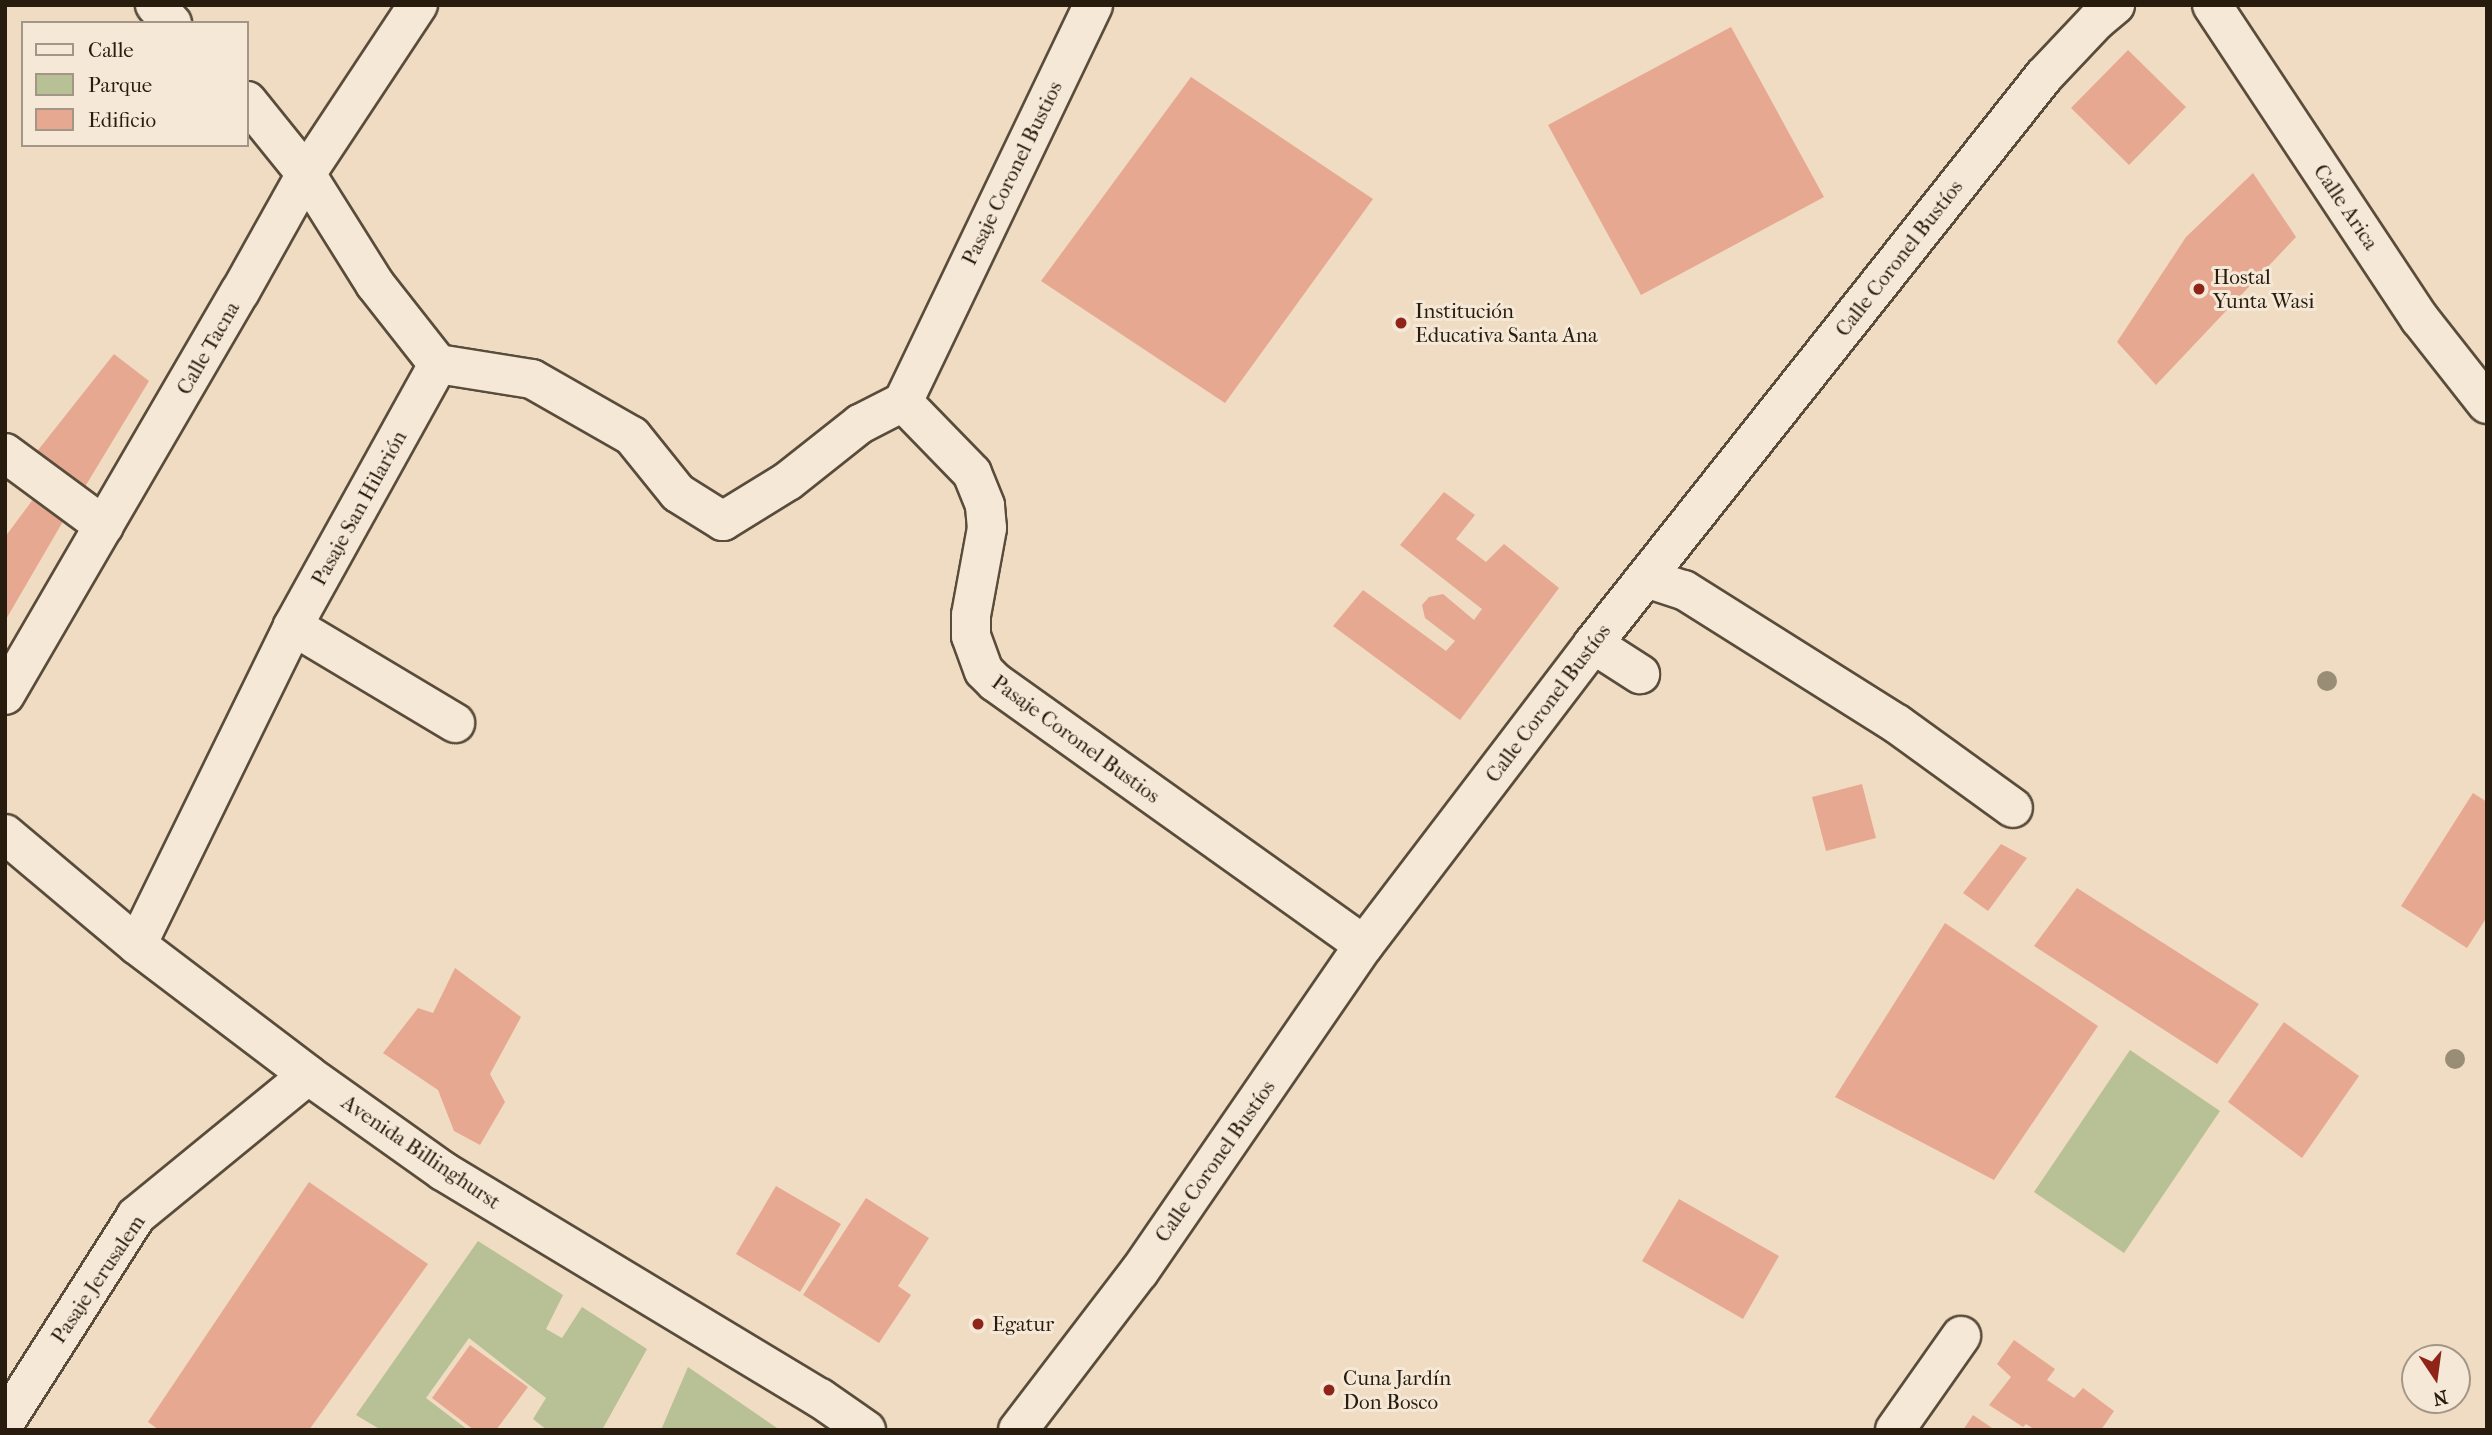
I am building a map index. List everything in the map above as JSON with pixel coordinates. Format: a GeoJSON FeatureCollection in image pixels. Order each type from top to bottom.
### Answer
{"type":"FeatureCollection","features":[{"type":"Feature","properties":{"kind":"street"},"geometry":{"type":"LineString","coordinates":[[155,5],[170,21]]}},
{"type":"Feature","properties":{"kind":"street","name":"Calle Tacna"},"geometry":{"type":"LineString","coordinates":[[5,695],[306,174],[418,5]]}},
{"type":"Feature","properties":{"kind":"street","name":"Pasaje Coronel Bustios"},"geometry":{"type":"LineString","coordinates":[[1093,5],[903,402],[972,473],[985,506],[987,528],[971,615],[971,636],[984,671],[995,682],[1364,945]]}},
{"type":"Feature","properties":{"kind":"street","name":"Calle Coronel Bustíos"},"geometry":{"type":"LineString","coordinates":[[1018,1430],[1139,1272],[1364,945],[1593,644],[2044,76],[2096,21],[2115,5]]}},
{"type":"Feature","properties":{"kind":"street","name":"Calle Arica"},"geometry":{"type":"LineString","coordinates":[[2212,5],[2420,319],[2487,404]]}},
{"type":"Feature","properties":{"kind":"street"},"geometry":{"type":"LineString","coordinates":[[248,102],[306,174],[375,284],[438,364],[531,379],[632,436],[678,493],[723,521],[788,481],[860,424],[903,402]]}},
{"type":"Feature","properties":{"kind":"street","name":"Pasaje San Hilarión"},"geometry":{"type":"LineString","coordinates":[[137,945],[293,626],[438,364]]}},
{"type":"Feature","properties":{"kind":"street"},"geometry":{"type":"LineString","coordinates":[[5,453],[104,526]]}},
{"type":"Feature","properties":{"kind":"street"},"geometry":{"type":"LineString","coordinates":[[1646,578],[1684,590],[1897,724],[2013,808]]}},
{"type":"Feature","properties":{"kind":"street"},"geometry":{"type":"LineString","coordinates":[[293,626],[455,723]]}},
{"type":"Feature","properties":{"kind":"street"},"geometry":{"type":"LineString","coordinates":[[1593,644],[1640,674]]}},
{"type":"Feature","properties":{"kind":"street","name":"Avenida Billinghurst"},"geometry":{"type":"LineString","coordinates":[[5,834],[137,945],[307,1075],[443,1171],[820,1398],[866,1430]]}},
{"type":"Feature","properties":{"kind":"street","name":"Pasaje Jerusalem"},"geometry":{"type":"LineString","coordinates":[[5,1422],[136,1216],[307,1075]]}},
{"type":"Feature","properties":{"kind":"street"},"geometry":{"type":"LineString","coordinates":[[1895,1430],[1961,1336]]}},
{"type":"Feature","properties":{"kind":"green space"},"geometry":{"type":"Polygon","coordinates":[[[2130,1050],[2220,1111],[2124,1253],[2034,1192],[2130,1050]]]}},
{"type":"Feature","properties":{"kind":"green space"},"geometry":{"type":"Polygon","coordinates":[[[478,1241],[563,1295],[546,1329],[562,1338],[582,1307],[647,1349],[602,1430],[547,1430],[533,1419],[546,1398],[469,1338],[426,1398],[468,1430],[381,1430],[356,1415],[478,1241]]]}},
{"type":"Feature","properties":{"kind":"green space"},"geometry":{"type":"Polygon","coordinates":[[[688,1367],[780,1430],[661,1430],[688,1367]]]}},
{"type":"Feature","properties":{"kind":"building"},"geometry":{"type":"Polygon","coordinates":[[[1731,27],[1824,197],[1641,295],[1548,125],[1731,27]]]}},
{"type":"Feature","properties":{"kind":"building"},"geometry":{"type":"Polygon","coordinates":[[[2128,50],[2186,107],[2129,165],[2071,108],[2128,50]]]}},
{"type":"Feature","properties":{"kind":"building"},"geometry":{"type":"Polygon","coordinates":[[[1191,77],[1373,199],[1225,403],[1041,281],[1191,77]]]}},
{"type":"Feature","properties":{"kind":"building","name":"Hostal Yunta Wasi"},"geometry":{"type":"Polygon","coordinates":[[[2253,173],[2296,237],[2156,385],[2117,342],[2186,237],[2253,173]]]}},
{"type":"Feature","properties":{"kind":"building"},"geometry":{"type":"Polygon","coordinates":[[[114,354],[149,381],[83,490],[35,454],[114,354]]]}},
{"type":"Feature","properties":{"kind":"building"},"geometry":{"type":"Polygon","coordinates":[[[1444,492],[1475,515],[1456,539],[1486,562],[1504,544],[1559,588],[1460,720],[1333,626],[1363,590],[1446,651],[1455,641],[1425,618],[1422,605],[1429,597],[1443,594],[1474,620],[1482,609],[1400,545],[1444,492]]]}},
{"type":"Feature","properties":{"kind":"building"},"geometry":{"type":"Polygon","coordinates":[[[34,498],[65,518],[5,621],[5,537],[34,498]]]}},
{"type":"Feature","properties":{"kind":"building"},"geometry":{"type":"Polygon","coordinates":[[[1862,784],[1876,838],[1826,851],[1812,797],[1862,784]]]}},
{"type":"Feature","properties":{"kind":"building"},"geometry":{"type":"Polygon","coordinates":[[[2473,793],[2487,802],[2487,917],[2467,948],[2401,906],[2473,793]]]}},
{"type":"Feature","properties":{"kind":"building"},"geometry":{"type":"Polygon","coordinates":[[[2001,844],[2027,858],[1988,911],[1963,893],[2001,844]]]}},
{"type":"Feature","properties":{"kind":"building"},"geometry":{"type":"Polygon","coordinates":[[[2077,888],[2259,1004],[2217,1064],[2034,946],[2077,888]]]}},
{"type":"Feature","properties":{"kind":"building"},"geometry":{"type":"Polygon","coordinates":[[[1945,923],[2098,1026],[1994,1180],[1835,1097],[1945,923]]]}},
{"type":"Feature","properties":{"kind":"building"},"geometry":{"type":"Polygon","coordinates":[[[455,968],[521,1017],[490,1074],[505,1102],[480,1145],[454,1131],[438,1090],[383,1053],[418,1008],[433,1013],[455,968]]]}},
{"type":"Feature","properties":{"kind":"building"},"geometry":{"type":"Polygon","coordinates":[[[2284,1022],[2359,1076],[2302,1158],[2228,1102],[2284,1022]]]}},
{"type":"Feature","properties":{"kind":"building"},"geometry":{"type":"Polygon","coordinates":[[[309,1182],[428,1264],[309,1430],[159,1430],[148,1422],[309,1182]]]}},
{"type":"Feature","properties":{"kind":"building"},"geometry":{"type":"Polygon","coordinates":[[[776,1186],[841,1224],[800,1292],[736,1254],[776,1186]]]}},
{"type":"Feature","properties":{"kind":"building"},"geometry":{"type":"Polygon","coordinates":[[[866,1198],[929,1238],[898,1286],[911,1295],[879,1343],[803,1295],[866,1198]]]}},
{"type":"Feature","properties":{"kind":"building"},"geometry":{"type":"Polygon","coordinates":[[[1679,1199],[1779,1256],[1743,1319],[1642,1261],[1679,1199]]]}},
{"type":"Feature","properties":{"kind":"building"},"geometry":{"type":"Polygon","coordinates":[[[2014,1340],[2055,1369],[2047,1380],[2074,1398],[2083,1388],[2114,1411],[2101,1430],[2035,1430],[2026,1424],[2023,1427],[1989,1405],[2011,1377],[1997,1364],[2014,1340]]]}},
{"type":"Feature","properties":{"kind":"building"},"geometry":{"type":"Polygon","coordinates":[[[470,1345],[528,1387],[496,1430],[474,1430],[432,1398],[470,1345]]]}},
{"type":"Feature","properties":{"kind":"building"},"geometry":{"type":"Polygon","coordinates":[[[1973,1415],[1995,1430],[1963,1430],[1973,1415]]]}},
{"type":"Feature","properties":{"kind":"place","name":"Hostal Yunta Wasi"},"geometry":{"type":"Point","coordinates":[2199,289]}},
{"type":"Feature","properties":{"kind":"place","name":"Institución Educativa Santa Ana"},"geometry":{"type":"Point","coordinates":[1401,323]}},
{"type":"Feature","properties":{"kind":"place","name":"Egatur"},"geometry":{"type":"Point","coordinates":[978,1324]}},
{"type":"Feature","properties":{"kind":"place","name":"Cuna Jardín Don Bosco"},"geometry":{"type":"Point","coordinates":[1329,1390]}}]}
